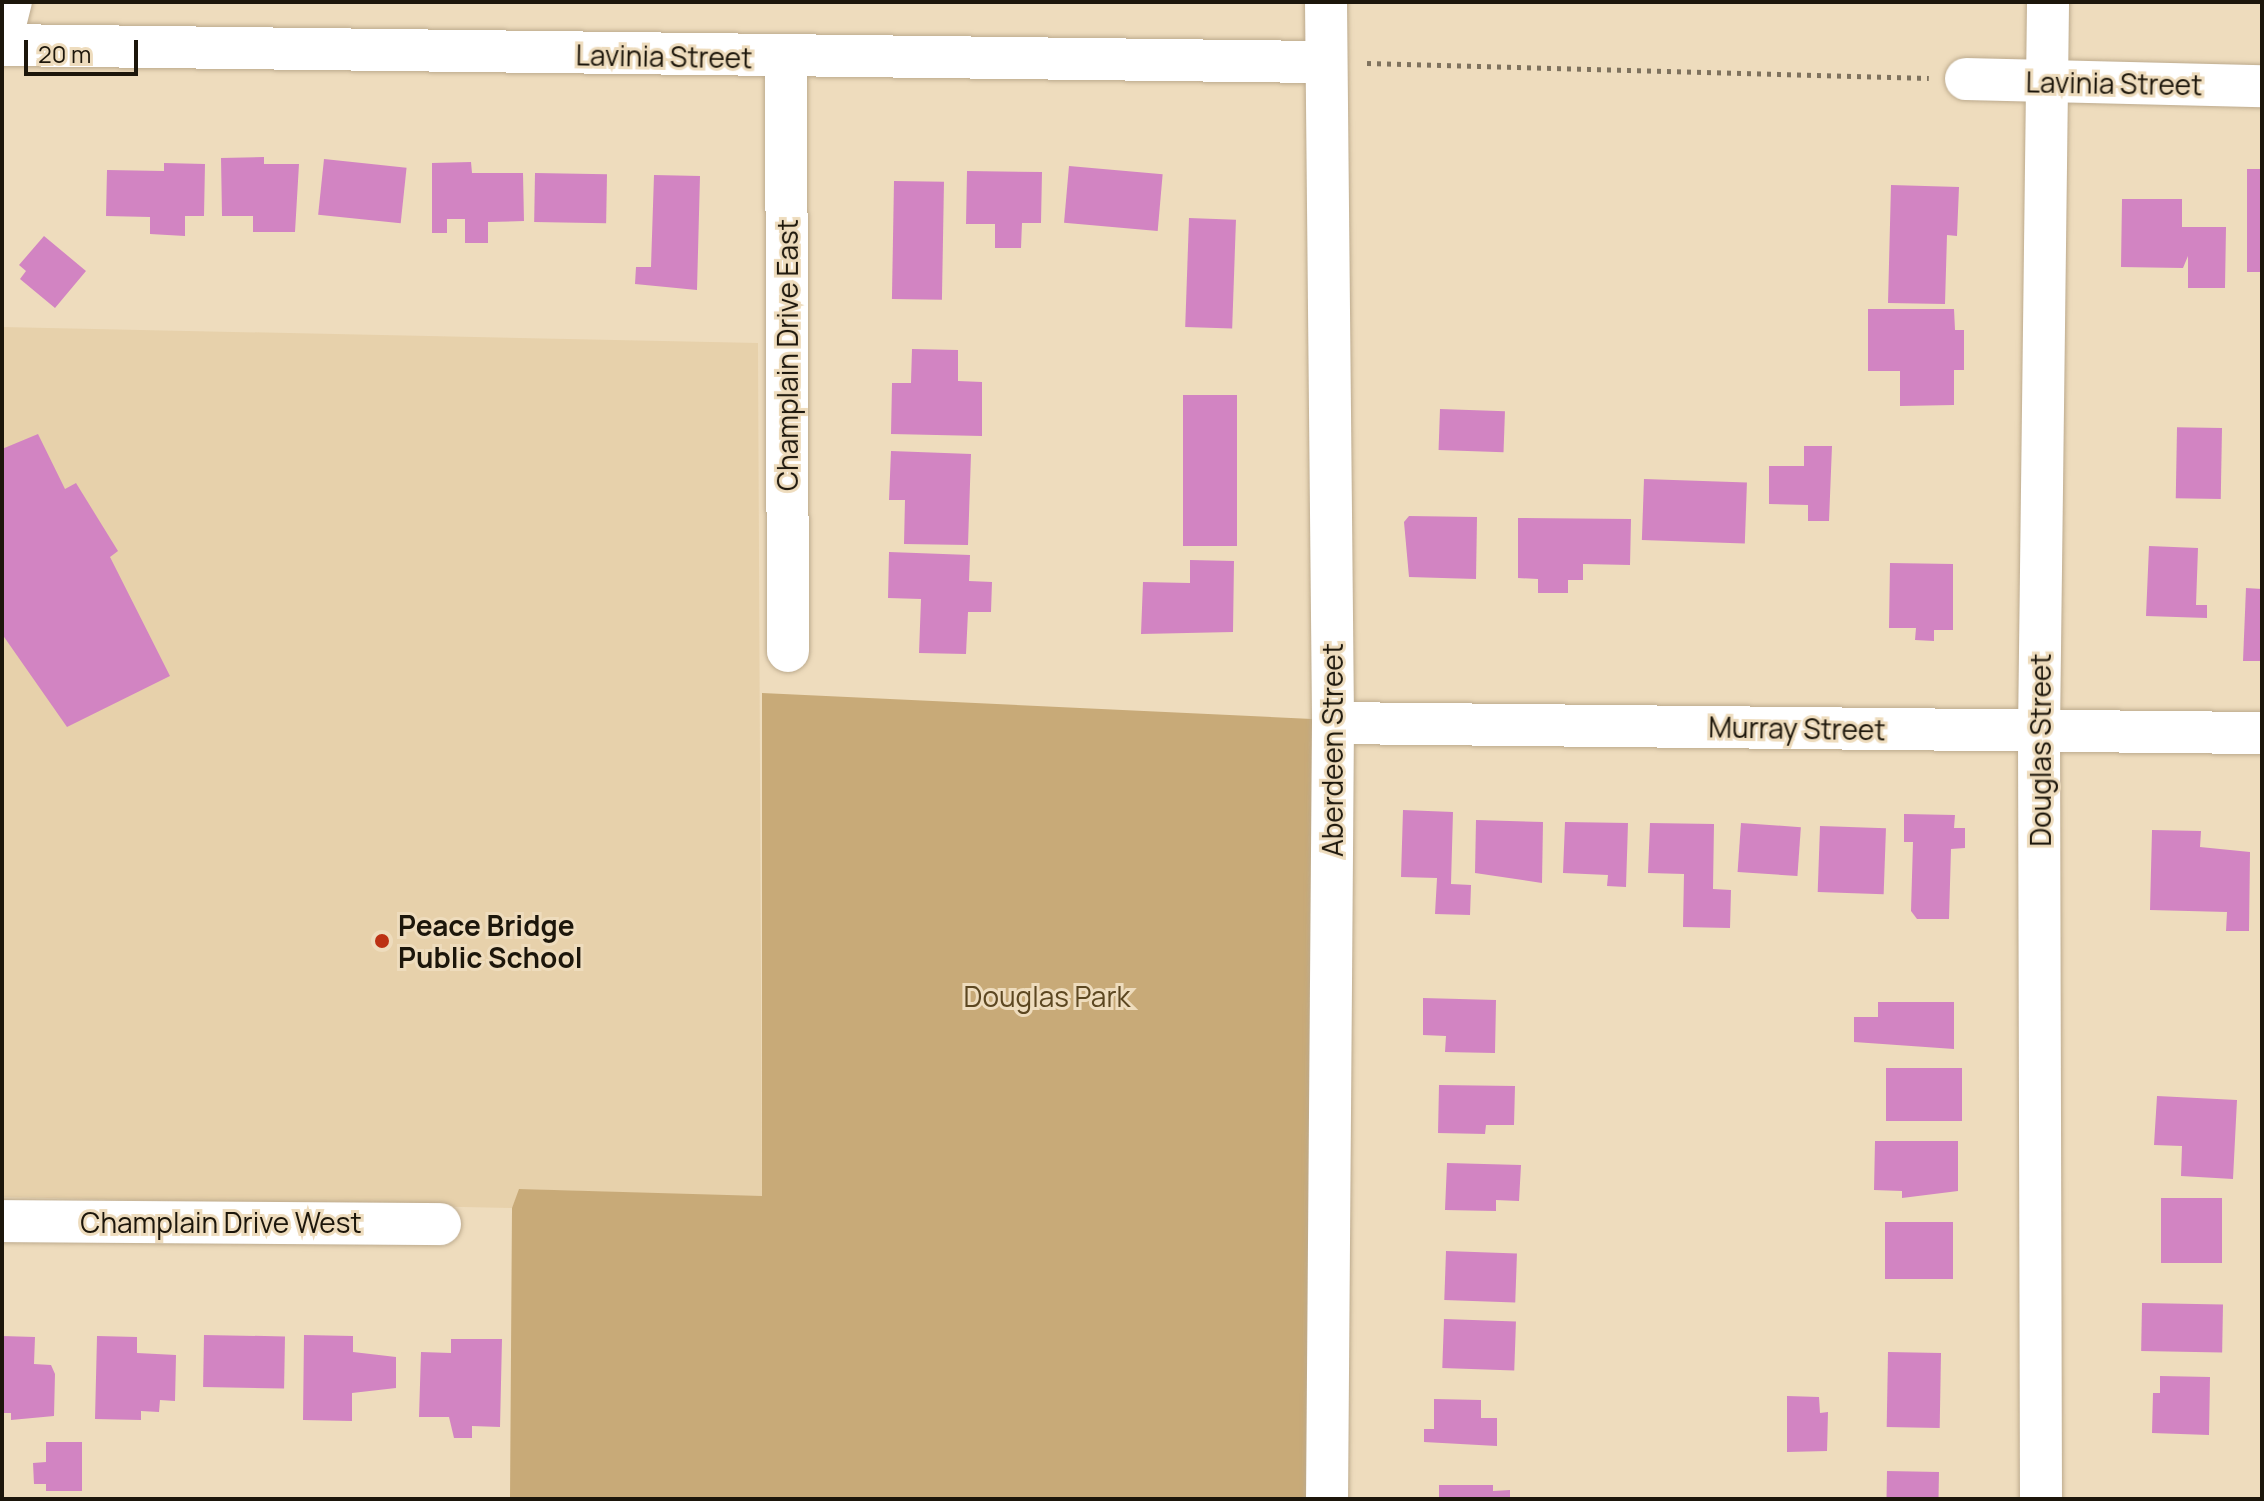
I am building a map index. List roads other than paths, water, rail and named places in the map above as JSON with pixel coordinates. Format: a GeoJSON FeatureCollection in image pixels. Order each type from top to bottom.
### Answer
{"type":"FeatureCollection","features":[{"type":"Feature","properties":{"kind":"street"},"geometry":{"type":"LineString","coordinates":[[2,37],[11,2]]}},
{"type":"Feature","properties":{"kind":"street","name":"Aberdeen Street"},"geometry":{"type":"LineString","coordinates":[[1326,2],[1333,723],[1327,1499]]}},
{"type":"Feature","properties":{"kind":"street","name":"Douglas Street"},"geometry":{"type":"LineString","coordinates":[[2041,1499],[2039,731],[2048,2]]}},
{"type":"Feature","properties":{"kind":"street","name":"Lavinia Street"},"geometry":{"type":"LineString","coordinates":[[2,45],[786,58],[1326,62]]}},
{"type":"Feature","properties":{"kind":"street","name":"Champlain Drive East"},"geometry":{"type":"LineString","coordinates":[[786,58],[788,651]]}},
{"type":"Feature","properties":{"kind":"street","name":"Lavinia Street"},"geometry":{"type":"LineString","coordinates":[[1966,79],[2262,86]]}},
{"type":"Feature","properties":{"kind":"street","name":"Murray Street"},"geometry":{"type":"LineString","coordinates":[[1333,723],[2262,733]]}},
{"type":"Feature","properties":{"kind":"street","name":"Champlain Drive West"},"geometry":{"type":"LineString","coordinates":[[2,1221],[440,1224]]}},
{"type":"Feature","properties":{"kind":"place","name":"Peace Bridge Public School"},"geometry":{"type":"Point","coordinates":[382,941]}},
{"type":"Feature","properties":{"kind":"park label","name":"Douglas Park"},"geometry":{"type":"Point","coordinates":[1047,996]}}]}
